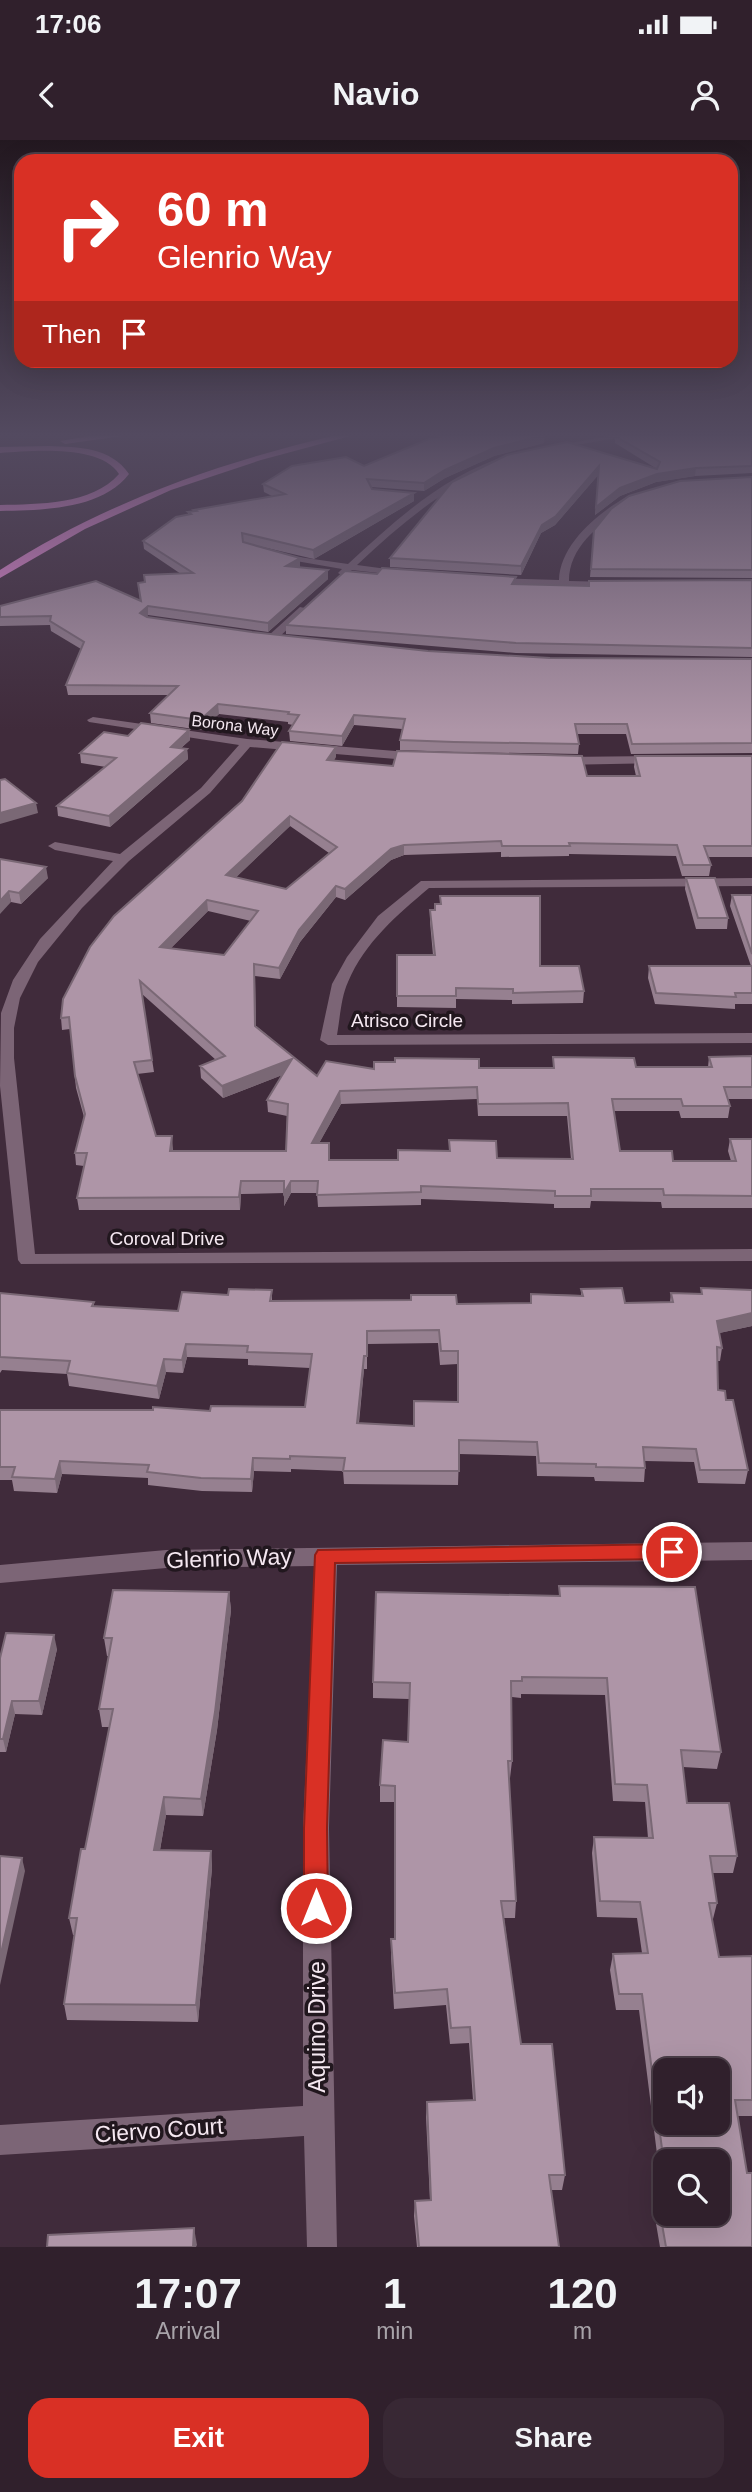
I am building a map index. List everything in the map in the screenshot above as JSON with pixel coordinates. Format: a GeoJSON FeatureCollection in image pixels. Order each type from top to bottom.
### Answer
{"type":"FeatureCollection","features":[{"type":"Feature","properties":{"kind":"highway"},"geometry":{"type":"LineString","coordinates":[[0,575],[70,533]]}},
{"type":"Feature","properties":{"kind":"street"},"geometry":{"type":"LineString","coordinates":[[339,577],[387,533]]}},
{"type":"Feature","properties":{"kind":"street"},"geometry":{"type":"LineString","coordinates":[[565,584],[566,562],[589,533]]}},
{"type":"Feature","properties":{"kind":"street"},"geometry":{"type":"LineString","coordinates":[[263,553],[348,568],[420,576]]}},
{"type":"Feature","properties":{"kind":"street"},"geometry":{"type":"LineString","coordinates":[[481,580],[630,585]]}},
{"type":"Feature","properties":{"kind":"street"},"geometry":{"type":"LineString","coordinates":[[258,636],[278,638],[310,603]]}},
{"type":"Feature","properties":{"kind":"street","name":"Borona Way"},"geometry":{"type":"LineString","coordinates":[[93,720],[247,743],[429,758]]}},
{"type":"Feature","properties":{"kind":"street","name":"Coroval Drive"},"geometry":{"type":"LineString","coordinates":[[247,743],[227,772],[123,859],[40,948],[11,999],[2,1041],[3,1069],[10,1103],[27,1260],[752,1255]]}},
{"type":"Feature","properties":{"kind":"street"},"geometry":{"type":"LineString","coordinates":[[540,761],[673,760]]}},
{"type":"Feature","properties":{"kind":"street"},"geometry":{"type":"LineString","coordinates":[[55,846],[123,859]]}},
{"type":"Feature","properties":{"kind":"street","name":"Atrisco Circle"},"geometry":{"type":"LineString","coordinates":[[752,882],[426,884],[383,919],[354,957],[340,984],[328,1040],[752,1038]]}},
{"type":"Feature","properties":{"kind":"street","name":"Glenrio Way"},"geometry":{"type":"LineString","coordinates":[[0,1574],[166,1559],[752,1551]]}},
{"type":"Feature","properties":{"kind":"street","name":"Aquino Drive"},"geometry":{"type":"LineString","coordinates":[[322,2247],[318,2120],[316,1828],[326,1555]]}},
{"type":"Feature","properties":{"kind":"street","name":"Ciervo Court"},"geometry":{"type":"LineString","coordinates":[[0,2140],[318,2120]]}},
{"type":"Feature","properties":{"kind":"building"},"geometry":{"type":"Polygon","coordinates":[[[154,533],[242,533],[243,542],[300,558],[286,566],[328,570],[268,623],[148,606],[140,613],[147,617],[252,632],[428,651],[550,658],[752,659],[752,743],[632,744],[627,724],[575,724],[579,744],[400,740],[405,719],[354,715],[342,736],[289,731],[299,715],[288,714],[289,712],[218,704],[200,720],[150,713],[178,686],[66,685],[84,642],[50,621],[51,616],[0,617],[0,606],[96,581],[141,601],[138,583],[145,582],[144,575],[193,573],[143,541],[154,533]]]}},
{"type":"Feature","properties":{"kind":"building"},"geometry":{"type":"Polygon","coordinates":[[[243,533],[343,533],[313,550],[243,533]]]}},
{"type":"Feature","properties":{"kind":"building"},"geometry":{"type":"Polygon","coordinates":[[[410,533],[538,533],[521,566],[390,558],[410,533]]]}},
{"type":"Feature","properties":{"kind":"building"},"geometry":{"type":"Polygon","coordinates":[[[594,533],[752,533],[752,570],[591,569],[594,533]]]}},
{"type":"Feature","properties":{"kind":"building"},"geometry":{"type":"Polygon","coordinates":[[[382,568],[516,577],[512,584],[589,586],[589,581],[752,580],[752,648],[516,643],[286,625],[345,571],[377,574],[382,568]]]}},
{"type":"Feature","properties":{"kind":"building"},"geometry":{"type":"Polygon","coordinates":[[[141,723],[189,730],[171,747],[187,749],[109,816],[57,806],[116,758],[80,753],[104,732],[128,736],[141,723]]]}},
{"type":"Feature","properties":{"kind":"building"},"geometry":{"type":"Polygon","coordinates":[[[282,742],[336,747],[327,760],[393,766],[397,751],[582,756],[587,776],[640,776],[635,756],[752,756],[752,846],[704,846],[711,865],[683,865],[677,845],[569,843],[570,846],[502,846],[501,841],[404,845],[391,849],[345,889],[336,886],[299,930],[279,968],[254,964],[255,1026],[317,1076],[326,1061],[374,1069],[374,1062],[395,1062],[395,1058],[479,1059],[479,1068],[554,1068],[553,1057],[634,1058],[636,1067],[712,1067],[709,1057],[752,1056],[752,1087],[724,1087],[730,1106],[683,1106],[681,1099],[612,1099],[620,1151],[672,1151],[673,1161],[736,1161],[730,1139],[752,1139],[752,1196],[664,1195],[663,1189],[591,1189],[591,1196],[555,1196],[555,1191],[421,1186],[421,1192],[317,1195],[318,1181],[291,1181],[284,1193],[284,1181],[241,1181],[239,1197],[77,1198],[87,1153],[75,1153],[85,1114],[75,1076],[69,1017],[61,1018],[63,999],[90,947],[114,916],[242,801],[282,742]],[[290,816],[226,875],[286,889],[337,847],[290,816]],[[207,900],[160,947],[224,955],[258,911],[207,900]],[[140,981],[152,1060],[134,1062],[156,1136],[172,1136],[170,1151],[286,1151],[288,1104],[267,1100],[292,1059],[222,1086],[200,1066],[225,1056],[140,981]],[[477,1087],[340,1091],[312,1143],[329,1143],[329,1160],[398,1160],[398,1150],[450,1151],[449,1140],[496,1141],[497,1158],[573,1159],[568,1103],[478,1104],[477,1087]]]}},
{"type":"Feature","properties":{"kind":"building"},"geometry":{"type":"Polygon","coordinates":[[[5,779],[36,803],[0,813],[0,780],[5,779]]]}},
{"type":"Feature","properties":{"kind":"building"},"geometry":{"type":"Polygon","coordinates":[[[0,859],[46,867],[19,893],[9,891],[0,901],[0,859]]]}},
{"type":"Feature","properties":{"kind":"building"},"geometry":{"type":"Polygon","coordinates":[[[686,878],[715,878],[728,918],[698,918],[686,878]]]}},
{"type":"Feature","properties":{"kind":"building"},"geometry":{"type":"Polygon","coordinates":[[[732,895],[752,895],[752,954],[732,895]]]}},
{"type":"Feature","properties":{"kind":"building"},"geometry":{"type":"Polygon","coordinates":[[[440,896],[540,896],[540,966],[579,966],[584,991],[513,993],[513,989],[456,988],[456,996],[397,996],[397,955],[435,955],[430,910],[435,910],[435,904],[441,904],[440,896]]]}},
{"type":"Feature","properties":{"kind":"building"},"geometry":{"type":"Polygon","coordinates":[[[649,966],[752,966],[752,993],[735,993],[736,997],[656,993],[649,966]]]}},
{"type":"Feature","properties":{"kind":"building"},"geometry":{"type":"Polygon","coordinates":[[[622,1288],[625,1303],[673,1302],[671,1293],[702,1294],[701,1288],[752,1290],[752,1313],[717,1321],[722,1348],[717,1347],[718,1390],[725,1391],[726,1400],[733,1400],[748,1470],[700,1470],[696,1449],[643,1447],[645,1468],[596,1467],[596,1464],[539,1463],[537,1442],[459,1440],[459,1471],[343,1471],[345,1458],[290,1456],[290,1459],[253,1458],[251,1479],[201,1478],[147,1472],[149,1465],[60,1461],[55,1479],[12,1477],[15,1467],[0,1467],[0,1410],[153,1410],[153,1407],[210,1411],[211,1406],[305,1407],[312,1354],[247,1352],[248,1346],[186,1344],[182,1360],[164,1359],[157,1386],[67,1373],[70,1361],[0,1357],[0,1293],[94,1302],[92,1306],[178,1311],[182,1292],[228,1295],[229,1289],[272,1290],[270,1301],[411,1300],[411,1295],[456,1295],[457,1304],[531,1303],[531,1294],[583,1296],[581,1289],[622,1288]],[[439,1330],[367,1331],[367,1356],[364,1356],[357,1423],[414,1426],[414,1401],[458,1402],[458,1351],[441,1351],[439,1330]]]}},
{"type":"Feature","properties":{"kind":"building"},"geometry":{"type":"Polygon","coordinates":[[[559,1586],[695,1587],[721,1752],[681,1750],[687,1803],[729,1803],[737,1856],[710,1856],[717,1903],[709,1903],[719,1957],[752,1956],[752,2100],[735,2100],[747,2173],[752,2173],[752,2247],[666,2247],[662,2226],[730,2226],[730,2149],[662,2149],[660,2135],[730,2135],[730,2058],[653,2058],[653,2079],[642,1994],[619,1994],[613,1954],[648,1953],[640,1902],[600,1901],[594,1837],[653,1838],[647,1785],[615,1784],[607,1678],[522,1677],[522,1681],[511,1681],[512,1761],[508,1761],[516,1901],[501,1901],[521,2044],[552,2044],[565,2175],[549,2175],[559,2247],[419,2247],[415,2201],[431,2200],[427,2102],[475,2100],[470,2027],[451,2028],[447,1989],[395,1993],[391,1939],[395,1939],[395,1786],[380,1785],[383,1740],[408,1742],[410,1683],[373,1682],[376,1592],[560,1596],[559,1586]]]}},
{"type":"Feature","properties":{"kind":"building"},"geometry":{"type":"Polygon","coordinates":[[[113,1590],[229,1592],[215,1712],[201,1799],[164,1797],[154,1850],[211,1851],[196,2005],[64,2004],[77,1918],[69,1918],[81,1849],[85,1849],[113,1709],[99,1709],[112,1638],[104,1638],[113,1590]]]}},
{"type":"Feature","properties":{"kind":"building"},"geometry":{"type":"Polygon","coordinates":[[[6,1633],[54,1635],[39,1701],[12,1701],[3,1739],[0,1739],[0,1658],[6,1633]]]}},
{"type":"Feature","properties":{"kind":"building"},"geometry":{"type":"Polygon","coordinates":[[[0,1856],[22,1858],[0,1958],[0,1856]]]}},
{"type":"Feature","properties":{"kind":"building"},"geometry":{"type":"Polygon","coordinates":[[[194,2228],[193,2247],[47,2247],[48,2235],[194,2228]]]}},
{"type":"Feature","properties":{"kind":"route"},"geometry":{"type":"LineString","coordinates":[[316,1908],[316,1828],[326,1555],[672,1552]]}}]}
